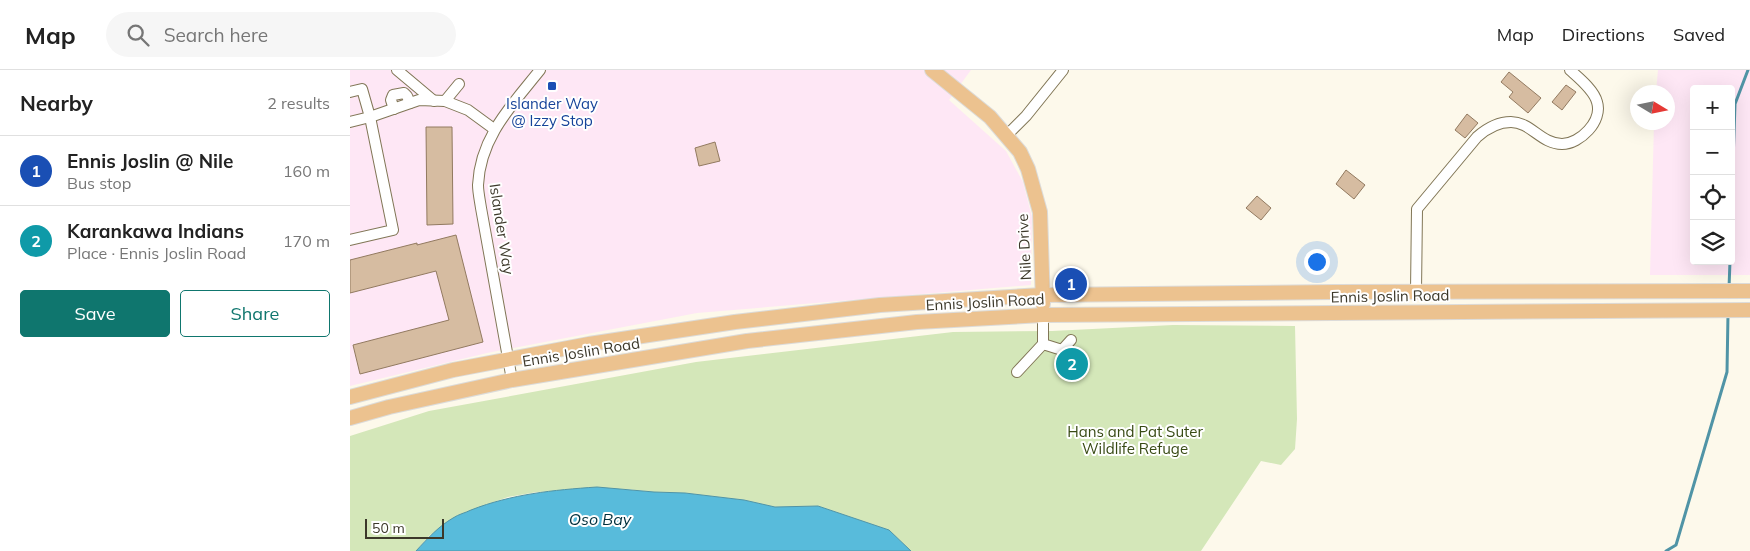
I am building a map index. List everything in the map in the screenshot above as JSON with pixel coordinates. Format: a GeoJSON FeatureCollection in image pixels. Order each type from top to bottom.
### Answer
{"type":"FeatureCollection","features":[{"type":"Feature","properties":{"kind":"main road","name":"Nile Drive"},"geometry":{"type":"LineString","coordinates":[[937,71],[990,117],[1007,135],[1020,152],[1028,169],[1040,212],[1043,314]]}},
{"type":"Feature","properties":{"kind":"main road"},"geometry":{"type":"LineString","coordinates":[[1416,292],[1416,311]]}},
{"type":"Feature","properties":{"kind":"main road","name":"Ennis Joslin Road"},"geometry":{"type":"LineString","coordinates":[[350,397],[453,370],[589,344],[754,320],[880,305],[1042,295],[1750,292]]}},
{"type":"Feature","properties":{"kind":"main road","name":"Ennis Joslin Road"},"geometry":{"type":"LineString","coordinates":[[350,418],[389,407],[512,380],[747,341],[917,322],[1043,314],[1750,310]]}},
{"type":"Feature","properties":{"kind":"street"},"geometry":{"type":"LineString","coordinates":[[397,70],[434,101]]}},
{"type":"Feature","properties":{"kind":"street","name":"Islander Way"},"geometry":{"type":"LineString","coordinates":[[512,380],[478,186],[482,157],[494,129],[540,70]]}},
{"type":"Feature","properties":{"kind":"street"},"geometry":{"type":"LineString","coordinates":[[1007,135],[1026,116],[1063,70]]}},
{"type":"Feature","properties":{"kind":"street"},"geometry":{"type":"LineString","coordinates":[[1416,292],[1417,209],[1486,128],[1510,122],[1522,123],[1541,138],[1562,144],[1574,142],[1594,122],[1597,113],[1597,102],[1584,82],[1570,70]]}},
{"type":"Feature","properties":{"kind":"street"},"geometry":{"type":"LineString","coordinates":[[445,101],[459,84]]}},
{"type":"Feature","properties":{"kind":"street"},"geometry":{"type":"LineString","coordinates":[[350,92],[362,89],[370,117],[393,230],[350,240]]}},
{"type":"Feature","properties":{"kind":"street"},"geometry":{"type":"LineString","coordinates":[[350,122],[419,100],[445,101],[468,110],[494,129]]}},
{"type":"Feature","properties":{"kind":"street"},"geometry":{"type":"LineString","coordinates":[[1017,372],[1043,344],[1043,314]]}},
{"type":"Feature","properties":{"kind":"street"},"geometry":{"type":"LineString","coordinates":[[1043,344],[1062,350],[1071,340]]}},
{"type":"Feature","properties":{"kind":"shaded area"},"geometry":{"type":"Polygon","coordinates":[[[350,70],[971,70],[949,100],[1006,151],[1023,182],[1032,217],[1031,285],[697,313],[487,353],[350,386],[350,70]]]}},
{"type":"Feature","properties":{"kind":"shaded area"},"geometry":{"type":"Polygon","coordinates":[[[1658,70],[1750,70],[1750,275],[1650,275],[1654,130],[1675,130],[1675,85],[1657,85],[1658,70]]]}},
{"type":"Feature","properties":{"kind":"green space","name":"Hans and Pat Suter Wildlife Refuge"},"geometry":{"type":"Polygon","coordinates":[[[1173,325],[1295,326],[1297,419],[1295,449],[1281,465],[1261,461],[1201,551],[911,551],[889,530],[818,506],[775,507],[744,500],[685,493],[625,489],[537,492],[508,497],[480,507],[430,535],[416,551],[350,551],[350,436],[429,411],[696,362],[953,332],[1052,331],[1173,325]]]}},
{"type":"Feature","properties":{"kind":"water","name":"Oso Bay"},"geometry":{"type":"Polygon","coordinates":[[[597,487],[685,493],[744,500],[775,507],[818,506],[889,530],[911,551],[416,551],[433,533],[448,521],[486,505],[533,494],[597,487]]]}},
{"type":"Feature","properties":{"kind":"building"},"geometry":{"type":"Polygon","coordinates":[[[1509,72],[1541,98],[1528,113],[1509,97],[1513,92],[1501,82],[1509,72]]]}},
{"type":"Feature","properties":{"kind":"building"},"geometry":{"type":"Polygon","coordinates":[[[1566,85],[1576,92],[1562,110],[1552,102],[1566,85]]]}},
{"type":"Feature","properties":{"kind":"building"},"geometry":{"type":"Polygon","coordinates":[[[1467,114],[1478,123],[1465,138],[1455,130],[1467,114]]]}},
{"type":"Feature","properties":{"kind":"building"},"geometry":{"type":"Polygon","coordinates":[[[426,127],[452,127],[453,224],[427,225],[426,127]]]}},
{"type":"Feature","properties":{"kind":"building"},"geometry":{"type":"Polygon","coordinates":[[[715,142],[720,161],[699,166],[695,148],[715,142]]]}},
{"type":"Feature","properties":{"kind":"building"},"geometry":{"type":"Polygon","coordinates":[[[1346,170],[1365,185],[1354,199],[1336,184],[1346,170]]]}},
{"type":"Feature","properties":{"kind":"building"},"geometry":{"type":"Polygon","coordinates":[[[1257,196],[1271,208],[1261,220],[1246,208],[1257,196]]]}},
{"type":"Feature","properties":{"kind":"building"},"geometry":{"type":"Polygon","coordinates":[[[456,235],[483,342],[360,374],[353,345],[449,320],[436,271],[350,293],[350,260],[456,235]]]}},
{"type":"Feature","properties":{"kind":"waterway"},"geometry":{"type":"LineString","coordinates":[[1733,175],[1735,104],[1748,70]]}},
{"type":"Feature","properties":{"kind":"waterway"},"geometry":{"type":"LineString","coordinates":[[1729,288],[1730,265]]}},
{"type":"Feature","properties":{"kind":"waterway"},"geometry":{"type":"LineString","coordinates":[[1666,551],[1676,545],[1727,372],[1728,314]]}},
{"type":"Feature","properties":{"kind":"place","name":"Islander Way @ Izzy Stop"},"geometry":{"type":"Point","coordinates":[552,86]}},
{"type":"Feature","properties":{"kind":"place","name":"Ennis Joslin @ Nile"},"geometry":{"type":"Point","coordinates":[1071,284]}},
{"type":"Feature","properties":{"kind":"place","name":"Karankawa Indians"},"geometry":{"type":"Point","coordinates":[1072,364]}}]}
